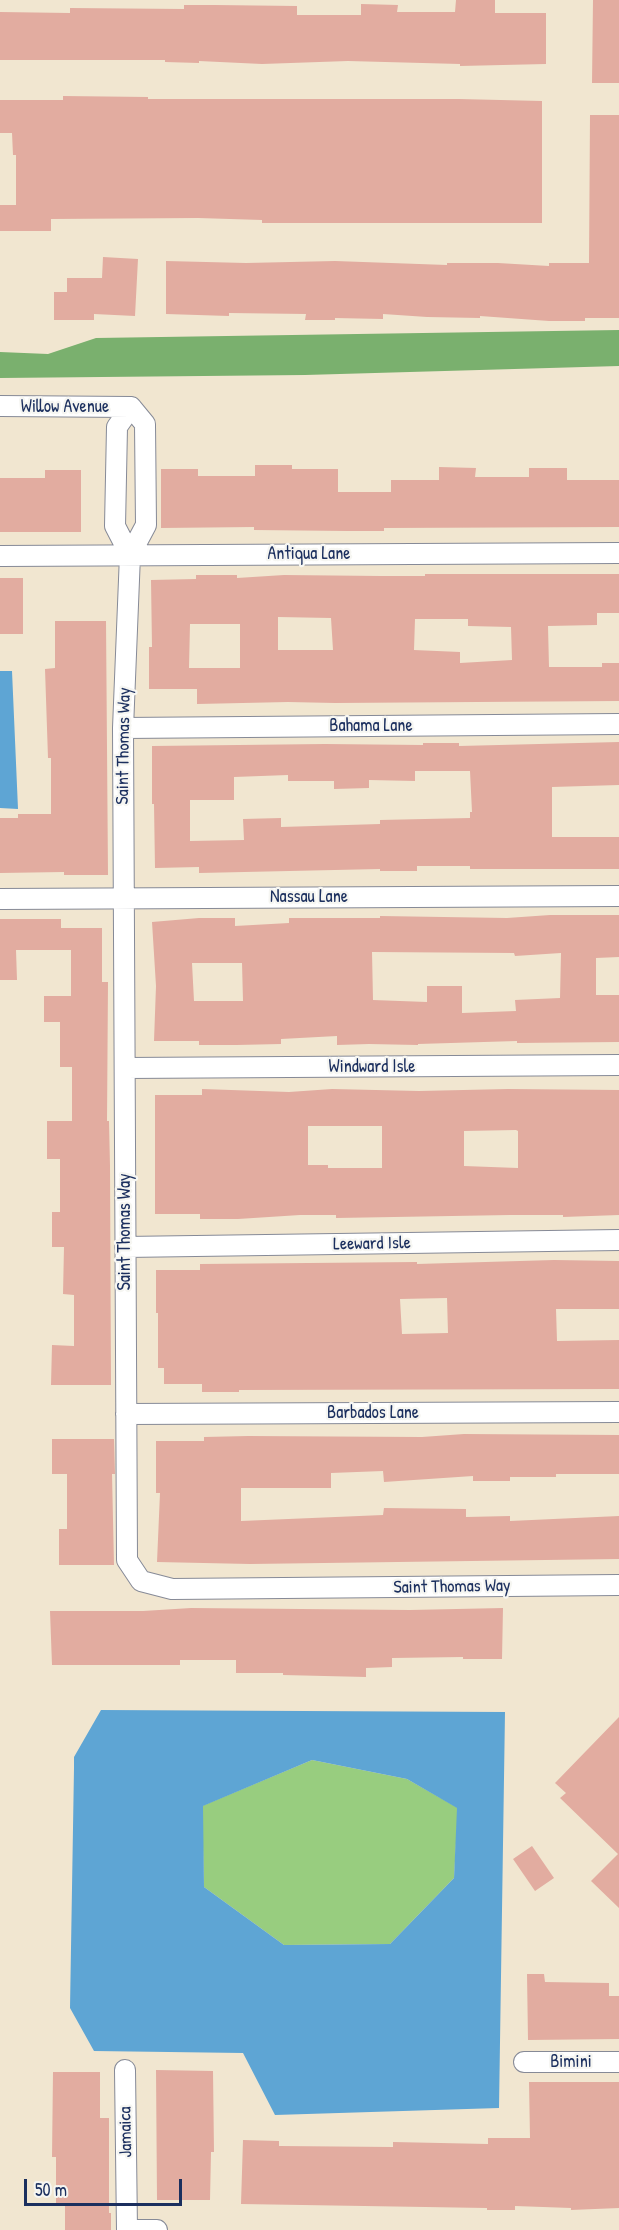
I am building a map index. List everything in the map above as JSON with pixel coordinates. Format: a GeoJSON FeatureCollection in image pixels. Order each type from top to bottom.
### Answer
{"type":"FeatureCollection","features":[{"type":"Feature","properties":{"kind":"street","name":"Willow Avenue"},"geometry":{"type":"LineString","coordinates":[[0,406],[131,407]]}},
{"type":"Feature","properties":{"kind":"street","name":"Saint Thomas Way"},"geometry":{"type":"LineString","coordinates":[[131,407],[117,427],[115,526],[130,555],[123,728],[127,1560],[141,1581],[172,1589],[619,1585]]}},
{"type":"Feature","properties":{"kind":"street"},"geometry":{"type":"LineString","coordinates":[[130,555],[146,525],[145,424],[131,407]]}},
{"type":"Feature","properties":{"kind":"street","name":"Antiqua Lane"},"geometry":{"type":"LineString","coordinates":[[0,556],[619,553]]}},
{"type":"Feature","properties":{"kind":"street","name":"Bahama Lane"},"geometry":{"type":"LineString","coordinates":[[123,728],[619,724]]}},
{"type":"Feature","properties":{"kind":"street","name":"Nassau Lane"},"geometry":{"type":"LineString","coordinates":[[0,899],[619,896]]}},
{"type":"Feature","properties":{"kind":"street","name":"Windward Isle"},"geometry":{"type":"LineString","coordinates":[[125,1068],[619,1065]]}},
{"type":"Feature","properties":{"kind":"street","name":"Leeward Isle"},"geometry":{"type":"LineString","coordinates":[[125,1247],[619,1240]]}},
{"type":"Feature","properties":{"kind":"street","name":"Barbados Lane"},"geometry":{"type":"LineString","coordinates":[[126,1414],[619,1412]]}},
{"type":"Feature","properties":{"kind":"street","name":"Bimini"},"geometry":{"type":"LineString","coordinates":[[524,2062],[619,2062]]}},
{"type":"Feature","properties":{"kind":"street","name":"Jamaica"},"geometry":{"type":"LineString","coordinates":[[125,2070],[127,2230]]}},
{"type":"Feature","properties":{"kind":"street"},"geometry":{"type":"LineString","coordinates":[[127,2230],[157,2230]]}},
{"type":"Feature","properties":{"kind":"green space"},"geometry":{"type":"Polygon","coordinates":[[[619,330],[619,366],[305,375],[0,378],[0,352],[48,354],[96,338],[619,330]]]}},
{"type":"Feature","properties":{"kind":"green space"},"geometry":{"type":"Polygon","coordinates":[[[312,1760],[407,1779],[458,1808],[454,1878],[390,1944],[284,1945],[204,1887],[202,1806],[312,1760]]]}},
{"type":"Feature","properties":{"kind":"water"},"geometry":{"type":"Polygon","coordinates":[[[0,671],[12,671],[18,809],[0,808],[0,671]]]}},
{"type":"Feature","properties":{"kind":"water"},"geometry":{"type":"Polygon","coordinates":[[[101,1710],[505,1712],[499,2108],[275,2115],[243,2053],[94,2051],[70,2008],[74,1757],[101,1710]],[[312,1760],[203,1806],[204,1887],[284,1945],[390,1944],[454,1878],[457,1808],[407,1779],[312,1760]]]}},
{"type":"Feature","properties":{"kind":"building"},"geometry":{"type":"Polygon","coordinates":[[[456,0],[495,0],[495,13],[546,13],[546,64],[460,66],[460,64],[348,61],[262,64],[165,62],[165,60],[0,60],[0,12],[70,13],[70,8],[184,9],[184,5],[215,5],[297,6],[297,15],[361,15],[361,4],[398,5],[397,12],[455,12],[456,0]]]}},
{"type":"Feature","properties":{"kind":"building"},"geometry":{"type":"Polygon","coordinates":[[[593,0],[619,0],[619,83],[592,83],[593,0]]]}},
{"type":"Feature","properties":{"kind":"building"},"geometry":{"type":"Polygon","coordinates":[[[63,96],[148,97],[148,99],[542,101],[542,223],[262,223],[262,220],[198,218],[51,219],[51,231],[0,231],[0,205],[16,205],[16,155],[13,155],[12,133],[0,133],[0,100],[63,100],[63,96]]]}},
{"type":"Feature","properties":{"kind":"building"},"geometry":{"type":"Polygon","coordinates":[[[590,115],[619,115],[619,318],[549,321],[480,316],[480,318],[427,317],[383,314],[383,319],[305,320],[306,314],[229,313],[229,316],[166,314],[166,261],[246,263],[335,261],[447,265],[447,263],[498,263],[549,266],[549,263],[589,263],[590,115]]]}},
{"type":"Feature","properties":{"kind":"building"},"geometry":{"type":"Polygon","coordinates":[[[103,257],[138,259],[135,316],[94,314],[94,320],[54,320],[54,292],[67,292],[67,278],[102,278],[103,257]]]}},
{"type":"Feature","properties":{"kind":"building"},"geometry":{"type":"Polygon","coordinates":[[[255,465],[292,465],[292,469],[338,469],[338,492],[391,492],[391,480],[439,480],[439,467],[476,468],[475,477],[529,477],[529,468],[567,468],[567,480],[619,480],[619,527],[384,528],[384,531],[254,530],[254,527],[161,528],[161,469],[198,469],[198,476],[255,476],[255,465]]]}},
{"type":"Feature","properties":{"kind":"building"},"geometry":{"type":"Polygon","coordinates":[[[45,470],[81,470],[81,532],[0,532],[0,478],[45,478],[45,470]]]}},
{"type":"Feature","properties":{"kind":"building"},"geometry":{"type":"Polygon","coordinates":[[[425,574],[619,574],[619,613],[597,613],[597,625],[548,626],[549,667],[602,667],[602,663],[619,663],[619,701],[197,704],[197,689],[149,689],[149,647],[152,647],[151,580],[196,579],[196,575],[237,575],[237,578],[284,575],[425,576],[425,574]],[[278,617],[278,650],[333,650],[331,618],[278,617]],[[415,619],[414,650],[460,652],[460,663],[512,660],[511,627],[468,626],[468,619],[415,619]],[[190,624],[189,668],[240,668],[240,624],[190,624]]]}},
{"type":"Feature","properties":{"kind":"building"},"geometry":{"type":"Polygon","coordinates":[[[0,578],[23,578],[23,634],[0,634],[0,578]]]}},
{"type":"Feature","properties":{"kind":"building"},"geometry":{"type":"Polygon","coordinates":[[[55,621],[106,621],[108,875],[64,875],[64,872],[0,873],[0,818],[18,818],[18,814],[51,814],[51,758],[48,758],[45,669],[55,668],[55,621]]]}},
{"type":"Feature","properties":{"kind":"building"},"geometry":{"type":"Polygon","coordinates":[[[619,742],[619,785],[552,787],[552,837],[619,837],[619,869],[470,869],[470,866],[417,866],[417,871],[380,871],[380,869],[199,873],[199,867],[155,868],[152,746],[459,743],[459,746],[619,742]],[[415,771],[415,781],[369,780],[369,788],[334,789],[334,781],[288,781],[288,775],[234,777],[234,800],[190,800],[190,841],[244,840],[243,819],[281,818],[281,827],[380,824],[380,820],[470,818],[470,812],[472,812],[470,771],[415,771]]]}},
{"type":"Feature","properties":{"kind":"building"},"geometry":{"type":"Polygon","coordinates":[[[550,915],[619,915],[619,957],[596,958],[596,995],[619,995],[619,1042],[517,1043],[517,1041],[337,1045],[337,1036],[281,1039],[281,1044],[199,1045],[199,1041],[154,1041],[156,986],[152,922],[235,918],[235,926],[289,923],[289,918],[380,918],[380,916],[507,918],[550,915]],[[372,952],[373,1000],[427,1002],[427,986],[462,986],[462,1013],[516,1011],[515,1000],[560,998],[561,953],[515,956],[514,953],[372,952]],[[192,963],[194,1001],[243,1001],[242,963],[192,963]]]}},
{"type":"Feature","properties":{"kind":"building"},"geometry":{"type":"Polygon","coordinates":[[[0,919],[61,919],[61,928],[102,928],[102,982],[108,982],[107,1121],[109,1121],[110,1166],[111,1385],[51,1385],[52,1345],[74,1346],[74,1295],[63,1294],[64,1247],[52,1247],[52,1212],[60,1212],[60,1159],[47,1159],[47,1121],[72,1121],[72,1067],[60,1067],[60,1022],[44,1022],[44,996],[71,996],[71,950],[16,950],[17,980],[0,980],[0,919]]]}},
{"type":"Feature","properties":{"kind":"building"},"geometry":{"type":"Polygon","coordinates":[[[202,1089],[289,1092],[332,1089],[619,1090],[619,1215],[336,1218],[336,1215],[300,1215],[200,1219],[200,1214],[155,1214],[155,1095],[202,1095],[202,1089]],[[308,1126],[308,1165],[328,1165],[328,1168],[382,1168],[382,1126],[308,1126]],[[464,1131],[464,1166],[518,1168],[518,1131],[464,1131]]]}},
{"type":"Feature","properties":{"kind":"building"},"geometry":{"type":"Polygon","coordinates":[[[554,1260],[619,1261],[619,1309],[556,1309],[557,1341],[619,1340],[619,1389],[202,1392],[202,1384],[164,1384],[164,1368],[158,1368],[156,1270],[200,1270],[200,1264],[417,1262],[417,1264],[554,1260]],[[447,1298],[400,1299],[402,1334],[448,1333],[447,1298]]]}},
{"type":"Feature","properties":{"kind":"building"},"geometry":{"type":"Polygon","coordinates":[[[464,1434],[619,1435],[619,1474],[556,1474],[556,1477],[510,1477],[510,1481],[473,1481],[473,1476],[384,1482],[383,1471],[331,1473],[331,1488],[241,1488],[241,1521],[383,1515],[384,1508],[466,1509],[466,1517],[510,1516],[510,1521],[619,1516],[619,1559],[250,1564],[157,1562],[160,1493],[156,1493],[156,1441],[204,1441],[204,1437],[248,1436],[422,1437],[464,1434]]]}},
{"type":"Feature","properties":{"kind":"building"},"geometry":{"type":"Polygon","coordinates":[[[52,1439],[114,1439],[115,1474],[112,1474],[114,1565],[59,1565],[59,1529],[67,1529],[67,1474],[52,1474],[52,1439]]]}},
{"type":"Feature","properties":{"kind":"building"},"geometry":{"type":"Polygon","coordinates":[[[191,1608],[410,1610],[503,1608],[502,1659],[392,1658],[392,1667],[366,1668],[366,1677],[236,1673],[236,1660],[180,1660],[180,1665],[52,1665],[50,1611],[143,1611],[191,1608]]]}},
{"type":"Feature","properties":{"kind":"building"},"geometry":{"type":"Polygon","coordinates":[[[619,1717],[619,1908],[591,1881],[618,1854],[560,1798],[566,1793],[555,1783],[619,1717]]]}},
{"type":"Feature","properties":{"kind":"building"},"geometry":{"type":"Polygon","coordinates":[[[532,1846],[554,1878],[535,1891],[513,1859],[532,1846]]]}},
{"type":"Feature","properties":{"kind":"building"},"geometry":{"type":"Polygon","coordinates":[[[527,1974],[544,1974],[545,1982],[609,1983],[609,1996],[619,1996],[619,2039],[528,2040],[527,1974]]]}},
{"type":"Feature","properties":{"kind":"building"},"geometry":{"type":"Polygon","coordinates":[[[156,2070],[213,2071],[214,2152],[211,2152],[210,2200],[157,2200],[156,2070]]]}},
{"type":"Feature","properties":{"kind":"building"},"geometry":{"type":"Polygon","coordinates":[[[53,2072],[100,2072],[100,2118],[109,2118],[111,2230],[65,2230],[65,2205],[56,2205],[56,2157],[52,2157],[53,2072]]]}},
{"type":"Feature","properties":{"kind":"building"},"geometry":{"type":"Polygon","coordinates":[[[529,2082],[619,2082],[619,2208],[571,2210],[571,2208],[515,2206],[515,2210],[487,2210],[487,2208],[241,2204],[243,2140],[279,2141],[279,2146],[393,2147],[393,2142],[488,2144],[488,2138],[530,2138],[529,2082]]]}}]}
